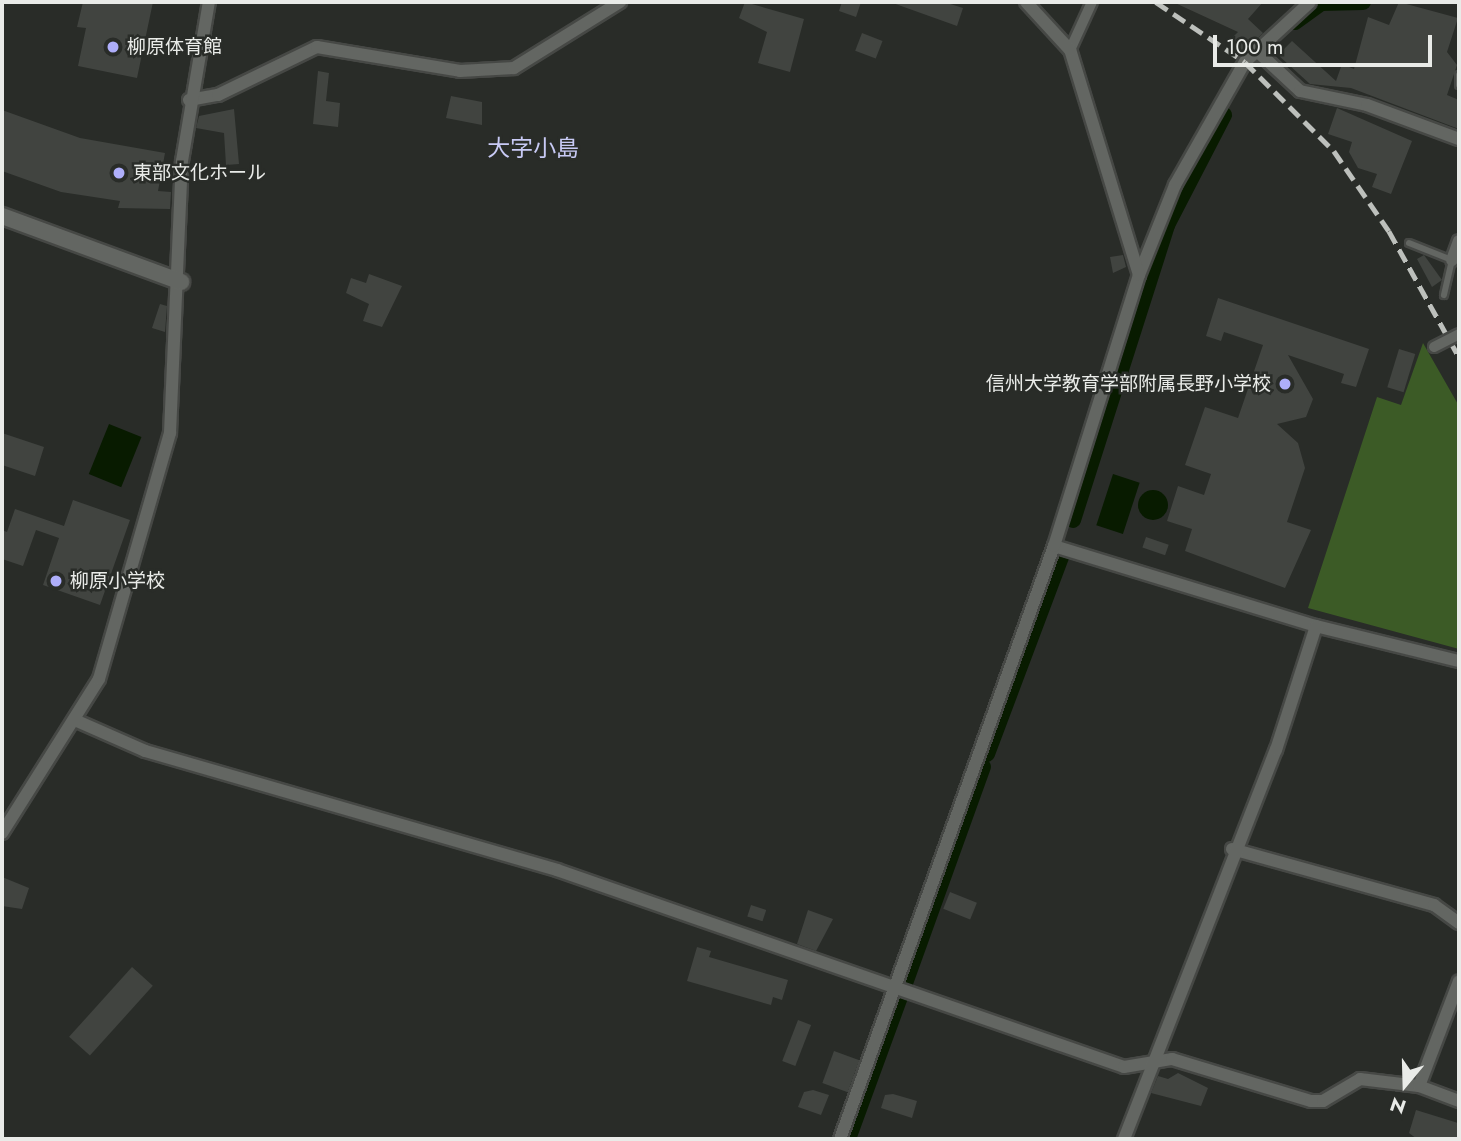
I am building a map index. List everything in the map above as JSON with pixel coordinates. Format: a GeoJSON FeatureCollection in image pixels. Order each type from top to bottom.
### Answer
{"type":"FeatureCollection","features":[{"type":"Feature","properties":{"kind":"street"},"geometry":{"type":"LineString","coordinates":[[2,833],[57,743],[77,721],[99,679],[170,433],[181,282],[189,100],[209,2]]}},
{"type":"Feature","properties":{"kind":"street"},"geometry":{"type":"LineString","coordinates":[[189,100],[218,95],[317,47],[460,71],[514,68],[620,2]]}},
{"type":"Feature","properties":{"kind":"street"},"geometry":{"type":"LineString","coordinates":[[1026,2],[1070,50],[1139,275]]}},
{"type":"Feature","properties":{"kind":"street"},"geometry":{"type":"LineString","coordinates":[[1070,50],[1092,2]]}},
{"type":"Feature","properties":{"kind":"street"},"geometry":{"type":"LineString","coordinates":[[840,1139],[1054,546],[1139,275],[1175,185],[1256,50],[1307,2]]}},
{"type":"Feature","properties":{"kind":"street"},"geometry":{"type":"LineString","coordinates":[[1256,50],[1300,91],[1367,105],[1459,139]]}},
{"type":"Feature","properties":{"kind":"street"},"geometry":{"type":"LineString","coordinates":[[2,216],[181,282]]}},
{"type":"Feature","properties":{"kind":"street"},"geometry":{"type":"LineString","coordinates":[[1452,260],[1459,242]]}},
{"type":"Feature","properties":{"kind":"street"},"geometry":{"type":"LineString","coordinates":[[1434,347],[1459,334]]}},
{"type":"Feature","properties":{"kind":"street"},"geometry":{"type":"LineString","coordinates":[[1054,546],[1316,626],[1459,661]]}},
{"type":"Feature","properties":{"kind":"street"},"geometry":{"type":"LineString","coordinates":[[1124,1139],[1158,1062],[1233,849],[1276,750],[1316,626]]}},
{"type":"Feature","properties":{"kind":"street"},"geometry":{"type":"LineString","coordinates":[[77,721],[145,751],[557,870],[1124,1067],[1172,1059],[1311,1101],[1323,1101],[1360,1079],[1419,1086],[1459,1101]]}},
{"type":"Feature","properties":{"kind":"street"},"geometry":{"type":"LineString","coordinates":[[1233,849],[1434,905],[1459,923]]}},
{"type":"Feature","properties":{"kind":"street"},"geometry":{"type":"LineString","coordinates":[[1419,1086],[1459,981]]}},
{"type":"Feature","properties":{"kind":"lane"},"geometry":{"type":"LineString","coordinates":[[1459,75],[1459,85]]}},
{"type":"Feature","properties":{"kind":"lane"},"geometry":{"type":"LineString","coordinates":[[1409,243],[1452,260],[1444,295]]}},
{"type":"Feature","properties":{"kind":"green space"},"geometry":{"type":"Polygon","coordinates":[[[1423,343],[1459,406],[1459,649],[1308,608],[1377,397],[1401,405],[1423,343]]]}},
{"type":"Feature","properties":{"kind":"shaded area"},"geometry":{"type":"Polygon","coordinates":[[[109,424],[141,437],[121,487],[89,474],[109,424]]]}},
{"type":"Feature","properties":{"kind":"shaded area"},"geometry":{"type":"Polygon","coordinates":[[[1113,474],[1140,483],[1123,534],[1096,525],[1113,474]]]}},
{"type":"Feature","properties":{"kind":"shaded area"},"geometry":{"type":"Polygon","coordinates":[[[1153,490],[1164,494],[1168,505],[1164,516],[1153,520],[1142,516],[1138,505],[1142,494],[1153,490]]]}},
{"type":"Feature","properties":{"kind":"building","name":"柳原体育館"},"geometry":{"type":"Polygon","coordinates":[[[83,2],[153,2],[137,78],[78,66],[86,28],[77,27],[83,2]]]}},
{"type":"Feature","properties":{"kind":"building"},"geometry":{"type":"Polygon","coordinates":[[[745,2],[804,19],[790,72],[758,63],[767,32],[739,18],[745,2]]]}},
{"type":"Feature","properties":{"kind":"building"},"geometry":{"type":"Polygon","coordinates":[[[842,2],[861,2],[856,17],[839,11],[842,2]]]}},
{"type":"Feature","properties":{"kind":"building"},"geometry":{"type":"Polygon","coordinates":[[[890,2],[944,2],[963,8],[957,26],[890,2]]]}},
{"type":"Feature","properties":{"kind":"building"},"geometry":{"type":"Polygon","coordinates":[[[1173,2],[1263,2],[1248,19],[1263,33],[1243,52],[1230,40],[1238,32],[1173,2]]]}},
{"type":"Feature","properties":{"kind":"building"},"geometry":{"type":"Polygon","coordinates":[[[1399,2],[1458,18],[1447,52],[1457,65],[1447,95],[1459,100],[1459,129],[1351,88],[1310,84],[1278,55],[1292,41],[1336,81],[1342,64],[1354,69],[1368,17],[1389,25],[1399,2]]]}},
{"type":"Feature","properties":{"kind":"building"},"geometry":{"type":"Polygon","coordinates":[[[862,33],[883,41],[876,59],[855,51],[862,33]]]}},
{"type":"Feature","properties":{"kind":"building"},"geometry":{"type":"Polygon","coordinates":[[[318,71],[329,73],[326,101],[340,103],[338,127],[313,124],[318,71]]]}},
{"type":"Feature","properties":{"kind":"building"},"geometry":{"type":"Polygon","coordinates":[[[451,96],[482,102],[482,125],[446,118],[451,96]]]}},
{"type":"Feature","properties":{"kind":"building"},"geometry":{"type":"Polygon","coordinates":[[[1337,108],[1412,141],[1391,194],[1372,187],[1377,174],[1358,168],[1349,152],[1352,142],[1328,134],[1337,108]]]}},
{"type":"Feature","properties":{"kind":"building"},"geometry":{"type":"Polygon","coordinates":[[[234,109],[239,164],[226,165],[224,133],[196,128],[199,116],[234,109]]]}},
{"type":"Feature","properties":{"kind":"building"},"geometry":{"type":"Polygon","coordinates":[[[2,110],[80,138],[165,153],[158,191],[171,192],[170,209],[118,208],[120,201],[61,192],[2,171],[2,110]]]}},
{"type":"Feature","properties":{"kind":"building"},"geometry":{"type":"Polygon","coordinates":[[[1123,255],[1126,267],[1113,273],[1110,257],[1123,255]]]}},
{"type":"Feature","properties":{"kind":"building"},"geometry":{"type":"Polygon","coordinates":[[[1424,255],[1442,280],[1432,287],[1417,259],[1424,255]]]}},
{"type":"Feature","properties":{"kind":"building"},"geometry":{"type":"Polygon","coordinates":[[[369,274],[402,286],[382,327],[363,321],[369,304],[346,293],[351,278],[366,283],[369,274]]]}},
{"type":"Feature","properties":{"kind":"building"},"geometry":{"type":"Polygon","coordinates":[[[1218,298],[1369,349],[1356,387],[1341,383],[1344,374],[1288,355],[1313,399],[1306,417],[1277,424],[1298,443],[1305,468],[1287,522],[1311,530],[1285,588],[1185,551],[1192,529],[1167,521],[1178,486],[1204,495],[1211,474],[1185,465],[1205,407],[1238,418],[1263,345],[1224,332],[1221,341],[1206,336],[1218,298]]]}},
{"type":"Feature","properties":{"kind":"building"},"geometry":{"type":"Polygon","coordinates":[[[160,304],[167,306],[165,332],[152,328],[160,304]]]}},
{"type":"Feature","properties":{"kind":"building"},"geometry":{"type":"Polygon","coordinates":[[[1399,349],[1415,354],[1404,392],[1387,387],[1399,349]]]}},
{"type":"Feature","properties":{"kind":"building"},"geometry":{"type":"Polygon","coordinates":[[[2,433],[44,447],[35,476],[2,465],[2,433]]]}},
{"type":"Feature","properties":{"kind":"building"},"geometry":{"type":"Polygon","coordinates":[[[73,500],[130,520],[100,605],[43,585],[59,538],[36,530],[23,566],[2,559],[2,530],[7,532],[15,509],[64,526],[73,500]]]}},
{"type":"Feature","properties":{"kind":"building"},"geometry":{"type":"Polygon","coordinates":[[[1146,537],[1169,545],[1165,555],[1142,547],[1146,537]]]}},
{"type":"Feature","properties":{"kind":"building"},"geometry":{"type":"Polygon","coordinates":[[[2,877],[29,888],[22,909],[2,906],[2,877]]]}},
{"type":"Feature","properties":{"kind":"building"},"geometry":{"type":"Polygon","coordinates":[[[950,892],[977,903],[970,920],[943,909],[950,892]]]}},
{"type":"Feature","properties":{"kind":"building"},"geometry":{"type":"Polygon","coordinates":[[[751,905],[766,910],[763,921],[747,916],[751,905]]]}},
{"type":"Feature","properties":{"kind":"building"},"geometry":{"type":"Polygon","coordinates":[[[808,910],[833,919],[816,951],[797,944],[808,910]]]}},
{"type":"Feature","properties":{"kind":"building"},"geometry":{"type":"Polygon","coordinates":[[[697,947],[711,951],[709,957],[788,980],[782,1000],[773,997],[771,1005],[687,981],[697,947]]]}},
{"type":"Feature","properties":{"kind":"building"},"geometry":{"type":"Polygon","coordinates":[[[132,967],[153,986],[90,1056],[69,1037],[132,967]]]}},
{"type":"Feature","properties":{"kind":"building"},"geometry":{"type":"Polygon","coordinates":[[[798,1020],[811,1025],[795,1066],[782,1061],[798,1020]]]}},
{"type":"Feature","properties":{"kind":"building"},"geometry":{"type":"Polygon","coordinates":[[[834,1051],[859,1060],[848,1092],[822,1083],[834,1051]]]}},
{"type":"Feature","properties":{"kind":"building"},"geometry":{"type":"Polygon","coordinates":[[[1178,1073],[1208,1088],[1201,1106],[1151,1093],[1158,1076],[1168,1079],[1178,1073]]]}},
{"type":"Feature","properties":{"kind":"building"},"geometry":{"type":"Polygon","coordinates":[[[813,1090],[829,1095],[821,1115],[798,1107],[804,1092],[813,1090]]]}},
{"type":"Feature","properties":{"kind":"building"},"geometry":{"type":"Polygon","coordinates":[[[893,1094],[917,1101],[912,1118],[881,1108],[885,1095],[893,1094]]]}},
{"type":"Feature","properties":{"kind":"building"},"geometry":{"type":"Polygon","coordinates":[[[1416,1110],[1458,1123],[1459,1139],[1417,1139],[1409,1133],[1416,1110]]]}},
{"type":"Feature","properties":{"kind":"waterway"},"geometry":{"type":"LineString","coordinates":[[1295,22],[1321,3],[1363,2]]}},
{"type":"Feature","properties":{"kind":"waterway"},"geometry":{"type":"LineString","coordinates":[[1073,520],[1167,225],[1224,115]]}},
{"type":"Feature","properties":{"kind":"waterway"},"geometry":{"type":"LineString","coordinates":[[987,754],[1062,554]]}},
{"type":"Feature","properties":{"kind":"waterway"},"geometry":{"type":"LineString","coordinates":[[904,986],[983,767]]}},
{"type":"Feature","properties":{"kind":"waterway"},"geometry":{"type":"LineString","coordinates":[[848,1139],[900,997]]}},
{"type":"Feature","properties":{"kind":"railway"},"geometry":{"type":"LineString","coordinates":[[1156,2],[1245,62],[1334,151],[1389,231],[1459,357]]}},
{"type":"Feature","properties":{"kind":"place","name":"柳原体育館"},"geometry":{"type":"Point","coordinates":[113,47]}},
{"type":"Feature","properties":{"kind":"place","name":"東部文化ホール"},"geometry":{"type":"Point","coordinates":[119,173]}},
{"type":"Feature","properties":{"kind":"place","name":"信州大学教育学部附属長野小学校"},"geometry":{"type":"Point","coordinates":[1285,384]}},
{"type":"Feature","properties":{"kind":"place","name":"柳原小学校"},"geometry":{"type":"Point","coordinates":[56,581]}},
{"type":"Feature","properties":{"kind":"district","name":"大字小島"},"geometry":{"type":"Point","coordinates":[533,148]}}]}
